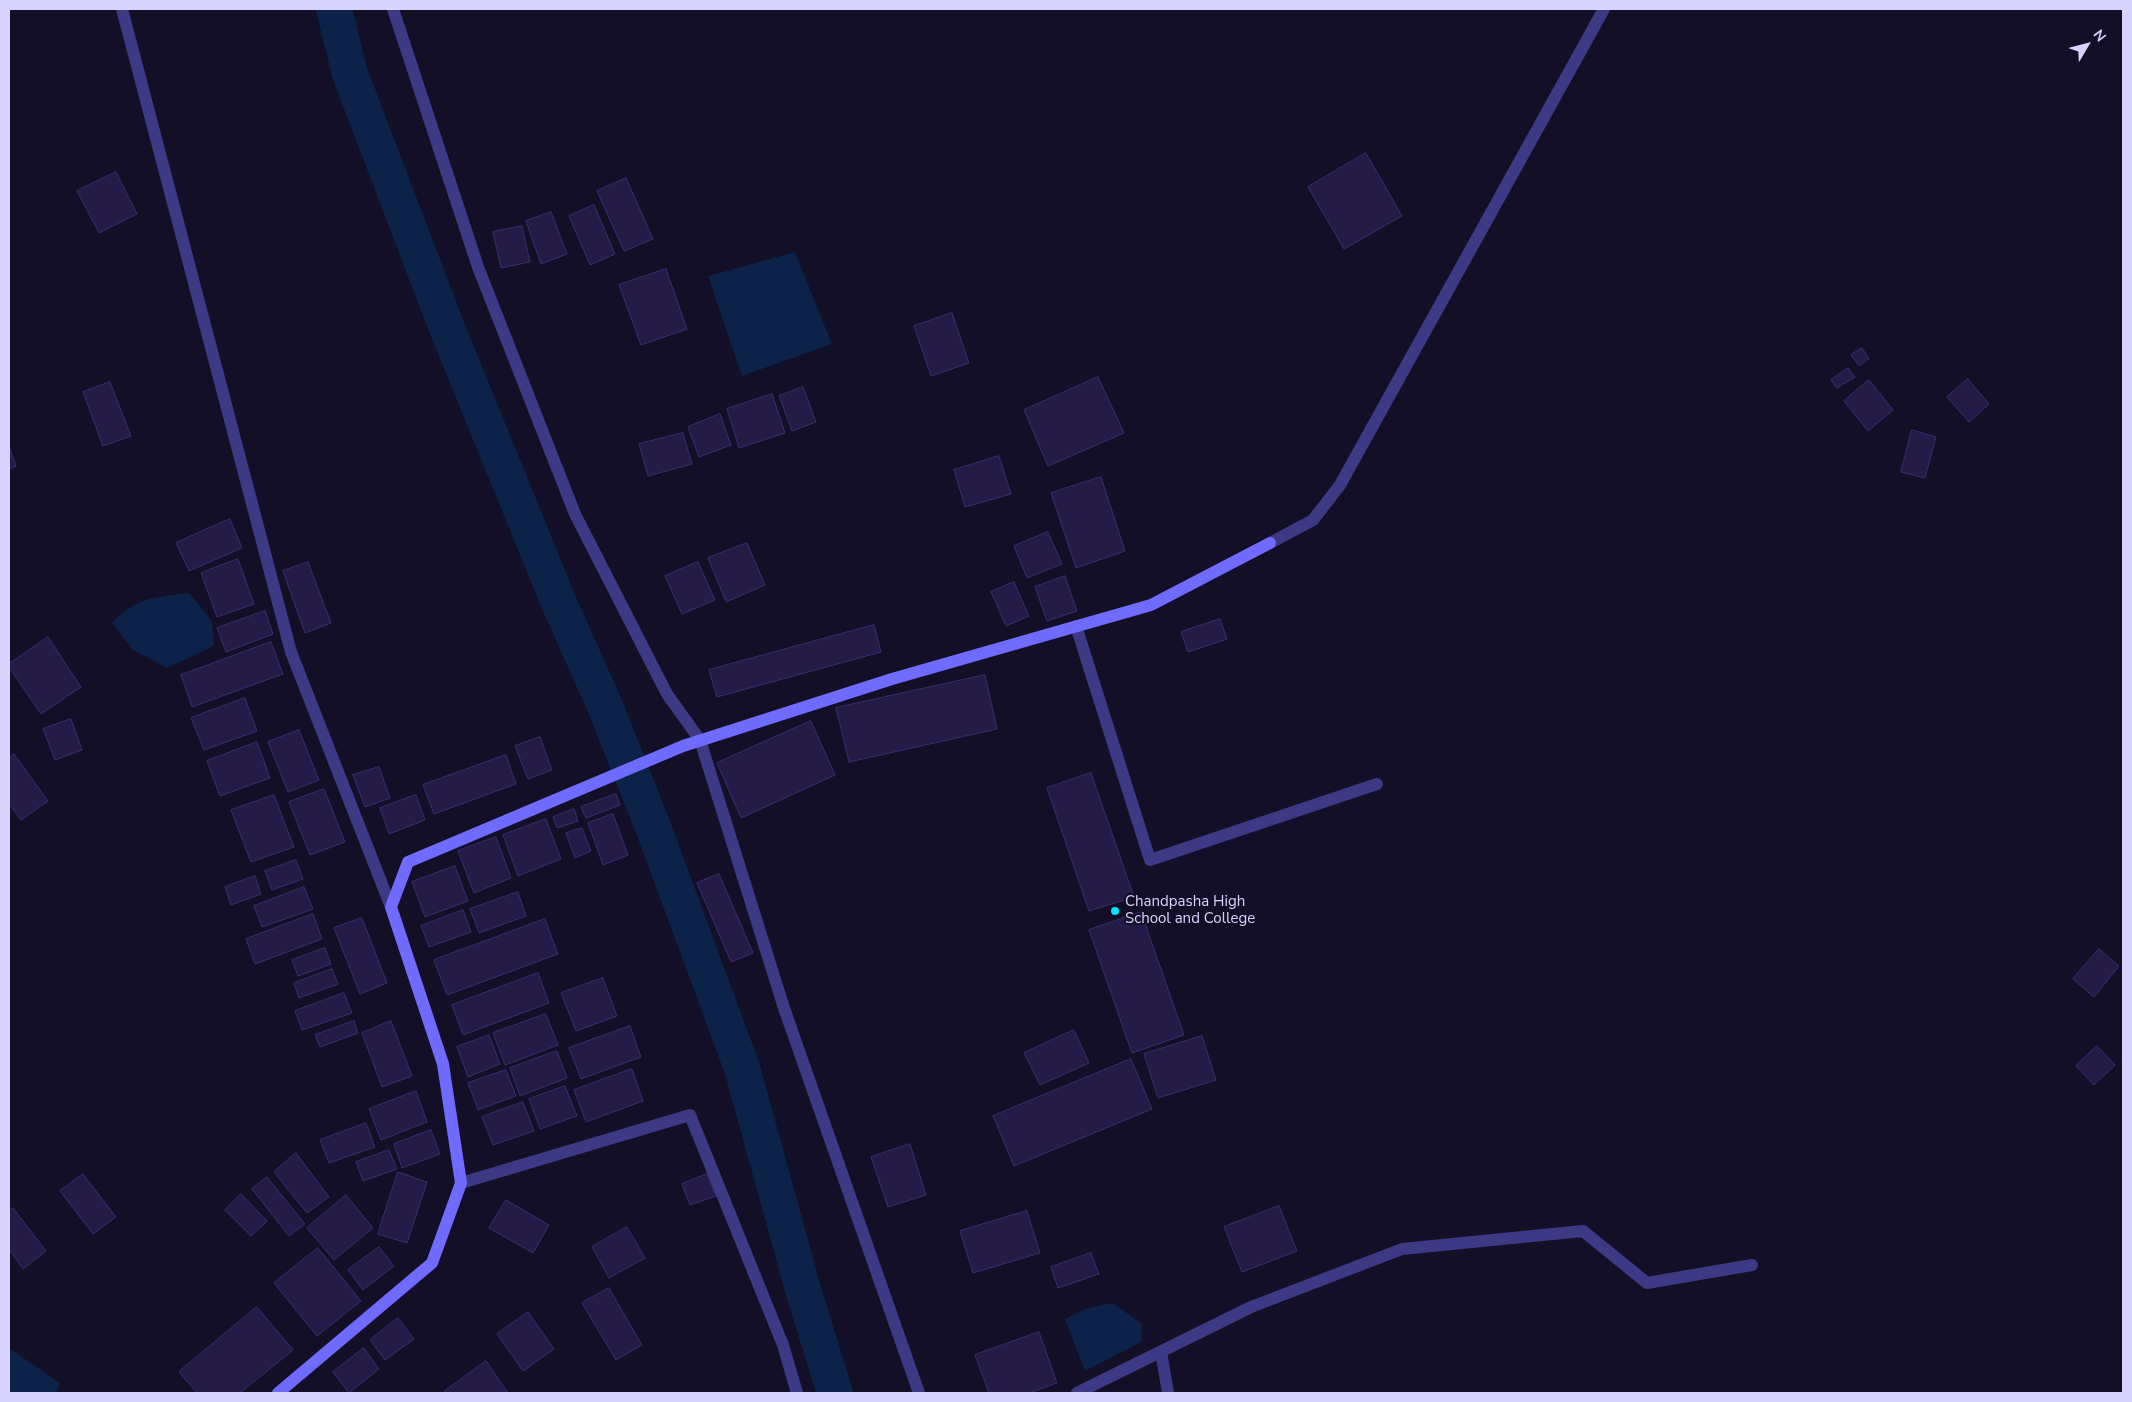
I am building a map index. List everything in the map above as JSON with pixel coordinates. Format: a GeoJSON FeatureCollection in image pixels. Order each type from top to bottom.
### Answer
{"type":"FeatureCollection","features":[{"type":"Feature","properties":{"kind":"street"},"geometry":{"type":"LineString","coordinates":[[122,9],[291,652],[391,907],[443,1064],[461,1183],[432,1263],[278,1393]]}},
{"type":"Feature","properties":{"kind":"street"},"geometry":{"type":"LineString","coordinates":[[393,9],[478,267],[575,514],[667,694],[700,740],[784,1008],[919,1393]]}},
{"type":"Feature","properties":{"kind":"street"},"geometry":{"type":"LineString","coordinates":[[391,907],[408,862],[682,746],[892,679],[1150,605],[1313,520],[1340,485],[1604,9]]}},
{"type":"Feature","properties":{"kind":"street"},"geometry":{"type":"LineString","coordinates":[[1076,626],[1150,860],[1377,784]]}},
{"type":"Feature","properties":{"kind":"street"},"geometry":{"type":"LineString","coordinates":[[461,1183],[690,1115],[783,1345],[797,1393]]}},
{"type":"Feature","properties":{"kind":"street"},"geometry":{"type":"LineString","coordinates":[[1077,1393],[1251,1307],[1402,1248],[1582,1231],[1647,1283],[1752,1265]]}},
{"type":"Feature","properties":{"kind":"street"},"geometry":{"type":"LineString","coordinates":[[1161,1352],[1168,1393]]}},
{"type":"Feature","properties":{"kind":"water"},"geometry":{"type":"Polygon","coordinates":[[[795,252],[832,344],[742,376],[708,276],[795,252]]]}},
{"type":"Feature","properties":{"kind":"water"},"geometry":{"type":"Polygon","coordinates":[[[189,593],[212,621],[214,646],[167,668],[133,650],[112,623],[121,614],[138,603],[189,593]]]}},
{"type":"Feature","properties":{"kind":"water"},"geometry":{"type":"Polygon","coordinates":[[[1113,1303],[1142,1324],[1141,1342],[1085,1371],[1065,1319],[1087,1308],[1113,1303]]]}},
{"type":"Feature","properties":{"kind":"water"},"geometry":{"type":"Polygon","coordinates":[[[9,1348],[60,1383],[56,1393],[9,1393],[9,1348]]]}},
{"type":"Feature","properties":{"kind":"building"},"geometry":{"type":"Polygon","coordinates":[[[1366,153],[1402,216],[1344,249],[1308,187],[1366,153]]]}},
{"type":"Feature","properties":{"kind":"building"},"geometry":{"type":"Polygon","coordinates":[[[116,172],[137,214],[99,233],[77,191],[116,172]]]}},
{"type":"Feature","properties":{"kind":"building"},"geometry":{"type":"Polygon","coordinates":[[[626,178],[653,239],[624,251],[597,191],[626,178]]]}},
{"type":"Feature","properties":{"kind":"building"},"geometry":{"type":"Polygon","coordinates":[[[594,205],[615,254],[590,265],[569,216],[594,205]]]}},
{"type":"Feature","properties":{"kind":"building"},"geometry":{"type":"Polygon","coordinates":[[[551,212],[567,254],[541,264],[526,221],[551,212]]]}},
{"type":"Feature","properties":{"kind":"building"},"geometry":{"type":"Polygon","coordinates":[[[522,226],[530,262],[501,268],[493,232],[522,226]]]}},
{"type":"Feature","properties":{"kind":"building"},"geometry":{"type":"Polygon","coordinates":[[[666,269],[687,329],[641,345],[619,285],[666,269]]]}},
{"type":"Feature","properties":{"kind":"building"},"geometry":{"type":"Polygon","coordinates":[[[952,313],[969,363],[931,376],[914,326],[952,313]]]}},
{"type":"Feature","properties":{"kind":"building"},"geometry":{"type":"Polygon","coordinates":[[[1862,348],[1869,359],[1859,366],[1851,355],[1862,348]]]}},
{"type":"Feature","properties":{"kind":"building"},"geometry":{"type":"Polygon","coordinates":[[[1848,368],[1855,377],[1837,388],[1831,380],[1848,368]]]}},
{"type":"Feature","properties":{"kind":"building"},"geometry":{"type":"Polygon","coordinates":[[[1098,377],[1124,433],[1048,466],[1024,410],[1098,377]]]}},
{"type":"Feature","properties":{"kind":"building"},"geometry":{"type":"Polygon","coordinates":[[[1968,379],[1989,404],[1969,422],[1947,397],[1968,379]]]}},
{"type":"Feature","properties":{"kind":"building"},"geometry":{"type":"Polygon","coordinates":[[[1869,380],[1893,410],[1868,431],[1844,401],[1869,380]]]}},
{"type":"Feature","properties":{"kind":"building"},"geometry":{"type":"Polygon","coordinates":[[[110,382],[131,436],[103,446],[83,392],[110,382]]]}},
{"type":"Feature","properties":{"kind":"building"},"geometry":{"type":"Polygon","coordinates":[[[803,387],[816,422],[792,431],[779,396],[803,387]]]}},
{"type":"Feature","properties":{"kind":"building"},"geometry":{"type":"Polygon","coordinates":[[[772,394],[785,433],[739,448],[727,409],[772,394]]]}},
{"type":"Feature","properties":{"kind":"building"},"geometry":{"type":"Polygon","coordinates":[[[720,414],[731,445],[699,457],[688,427],[720,414]]]}},
{"type":"Feature","properties":{"kind":"building"},"geometry":{"type":"Polygon","coordinates":[[[1912,430],[1936,437],[1925,478],[1901,472],[1912,430]]]}},
{"type":"Feature","properties":{"kind":"building"},"geometry":{"type":"Polygon","coordinates":[[[683,433],[692,464],[648,476],[639,444],[683,433]]]}},
{"type":"Feature","properties":{"kind":"building"},"geometry":{"type":"Polygon","coordinates":[[[9,446],[16,466],[9,469],[9,446]]]}},
{"type":"Feature","properties":{"kind":"building"},"geometry":{"type":"Polygon","coordinates":[[[999,456],[1011,494],[965,507],[954,470],[999,456]]]}},
{"type":"Feature","properties":{"kind":"building"},"geometry":{"type":"Polygon","coordinates":[[[1101,477],[1125,551],[1076,568],[1051,493],[1101,477]]]}},
{"type":"Feature","properties":{"kind":"building"},"geometry":{"type":"Polygon","coordinates":[[[230,519],[242,548],[189,571],[176,543],[230,519]]]}},
{"type":"Feature","properties":{"kind":"building"},"geometry":{"type":"Polygon","coordinates":[[[1048,532],[1062,564],[1027,578],[1014,546],[1048,532]]]}},
{"type":"Feature","properties":{"kind":"building"},"geometry":{"type":"Polygon","coordinates":[[[747,543],[765,585],[726,602],[708,558],[747,543]]]}},
{"type":"Feature","properties":{"kind":"building"},"geometry":{"type":"Polygon","coordinates":[[[238,559],[254,604],[217,617],[201,573],[238,559]]]}},
{"type":"Feature","properties":{"kind":"building"},"geometry":{"type":"Polygon","coordinates":[[[308,562],[331,623],[305,633],[283,571],[308,562]]]}},
{"type":"Feature","properties":{"kind":"building"},"geometry":{"type":"Polygon","coordinates":[[[698,562],[715,600],[682,614],[665,576],[698,562]]]}},
{"type":"Feature","properties":{"kind":"building"},"geometry":{"type":"Polygon","coordinates":[[[1065,576],[1077,611],[1047,621],[1035,587],[1065,576]]]}},
{"type":"Feature","properties":{"kind":"building"},"geometry":{"type":"Polygon","coordinates":[[[1014,582],[1029,616],[1006,626],[991,592],[1014,582]]]}},
{"type":"Feature","properties":{"kind":"building"},"geometry":{"type":"Polygon","coordinates":[[[265,611],[273,634],[226,652],[217,628],[265,611]]]}},
{"type":"Feature","properties":{"kind":"building"},"geometry":{"type":"Polygon","coordinates":[[[1220,619],[1227,639],[1188,652],[1181,632],[1220,619]]]}},
{"type":"Feature","properties":{"kind":"building"},"geometry":{"type":"Polygon","coordinates":[[[874,625],[881,652],[717,697],[709,670],[874,625]]]}},
{"type":"Feature","properties":{"kind":"building"},"geometry":{"type":"Polygon","coordinates":[[[48,637],[81,687],[41,714],[9,667],[9,664],[48,637]]]}},
{"type":"Feature","properties":{"kind":"building"},"geometry":{"type":"Polygon","coordinates":[[[271,642],[283,674],[192,707],[181,675],[271,642]]]}},
{"type":"Feature","properties":{"kind":"building"},"geometry":{"type":"Polygon","coordinates":[[[985,675],[997,729],[849,762],[836,708],[985,675]]]}},
{"type":"Feature","properties":{"kind":"building"},"geometry":{"type":"Polygon","coordinates":[[[245,698],[257,731],[204,750],[191,718],[245,698]]]}},
{"type":"Feature","properties":{"kind":"building"},"geometry":{"type":"Polygon","coordinates":[[[71,719],[82,750],[55,760],[43,729],[71,719]]]}},
{"type":"Feature","properties":{"kind":"building"},"geometry":{"type":"Polygon","coordinates":[[[811,721],[835,775],[741,818],[717,763],[811,721]]]}},
{"type":"Feature","properties":{"kind":"building"},"geometry":{"type":"Polygon","coordinates":[[[299,730],[319,780],[288,792],[268,742],[299,730]]]}},
{"type":"Feature","properties":{"kind":"building"},"geometry":{"type":"Polygon","coordinates":[[[540,737],[552,770],[528,779],[515,746],[540,737]]]}},
{"type":"Feature","properties":{"kind":"building"},"geometry":{"type":"Polygon","coordinates":[[[257,742],[270,778],[220,796],[207,761],[257,742]]]}},
{"type":"Feature","properties":{"kind":"building"},"geometry":{"type":"Polygon","coordinates":[[[14,754],[48,801],[21,820],[9,803],[9,758],[14,754]]]}},
{"type":"Feature","properties":{"kind":"building"},"geometry":{"type":"Polygon","coordinates":[[[506,755],[516,784],[434,814],[423,785],[506,755]]]}},
{"type":"Feature","properties":{"kind":"building"},"geometry":{"type":"Polygon","coordinates":[[[379,767],[390,798],[365,807],[353,775],[379,767]]]}},
{"type":"Feature","properties":{"kind":"building"},"geometry":{"type":"Polygon","coordinates":[[[1091,773],[1134,897],[1089,911],[1047,788],[1091,773]]]}},
{"type":"Feature","properties":{"kind":"building"},"geometry":{"type":"Polygon","coordinates":[[[324,789],[345,842],[310,855],[289,802],[324,789]]]}},
{"type":"Feature","properties":{"kind":"building"},"geometry":{"type":"Polygon","coordinates":[[[616,794],[620,805],[586,818],[581,807],[616,794]]]}},
{"type":"Feature","properties":{"kind":"building"},"geometry":{"type":"Polygon","coordinates":[[[274,795],[294,847],[251,862],[231,810],[274,795]]]}},
{"type":"Feature","properties":{"kind":"building"},"geometry":{"type":"Polygon","coordinates":[[[416,795],[425,820],[389,834],[380,808],[416,795]]]}},
{"type":"Feature","properties":{"kind":"building"},"geometry":{"type":"Polygon","coordinates":[[[574,809],[578,821],[557,828],[553,817],[574,809]]]}},
{"type":"Feature","properties":{"kind":"building"},"geometry":{"type":"Polygon","coordinates":[[[613,814],[628,855],[603,865],[588,823],[613,814]]]}},
{"type":"Feature","properties":{"kind":"building"},"geometry":{"type":"Polygon","coordinates":[[[546,819],[561,859],[518,876],[503,835],[546,819]]]}},
{"type":"Feature","properties":{"kind":"building"},"geometry":{"type":"Polygon","coordinates":[[[582,828],[591,851],[575,858],[566,833],[582,828]]]}},
{"type":"Feature","properties":{"kind":"building"},"geometry":{"type":"Polygon","coordinates":[[[496,837],[511,878],[474,893],[458,851],[496,837]]]}},
{"type":"Feature","properties":{"kind":"building"},"geometry":{"type":"Polygon","coordinates":[[[296,860],[303,879],[272,890],[265,871],[296,860]]]}},
{"type":"Feature","properties":{"kind":"building"},"geometry":{"type":"Polygon","coordinates":[[[455,866],[468,901],[425,917],[412,882],[455,866]]]}},
{"type":"Feature","properties":{"kind":"building"},"geometry":{"type":"Polygon","coordinates":[[[719,874],[753,953],[731,962],[697,883],[719,874]]]}},
{"type":"Feature","properties":{"kind":"building"},"geometry":{"type":"Polygon","coordinates":[[[255,876],[261,894],[231,905],[225,887],[255,876]]]}},
{"type":"Feature","properties":{"kind":"building"},"geometry":{"type":"Polygon","coordinates":[[[304,887],[313,909],[262,927],[254,906],[304,887]]]}},
{"type":"Feature","properties":{"kind":"building"},"geometry":{"type":"Polygon","coordinates":[[[518,892],[526,916],[479,933],[470,909],[518,892]]]}},
{"type":"Feature","properties":{"kind":"building"},"geometry":{"type":"Polygon","coordinates":[[[463,910],[471,932],[429,947],[421,926],[463,910]]]}},
{"type":"Feature","properties":{"kind":"building"},"geometry":{"type":"Polygon","coordinates":[[[1141,912],[1184,1035],[1132,1053],[1089,930],[1141,912]]]}},
{"type":"Feature","properties":{"kind":"building"},"geometry":{"type":"Polygon","coordinates":[[[313,914],[322,939],[255,964],[246,939],[313,914]]]}},
{"type":"Feature","properties":{"kind":"building"},"geometry":{"type":"Polygon","coordinates":[[[362,918],[387,983],[360,994],[334,928],[362,918]]]}},
{"type":"Feature","properties":{"kind":"building"},"geometry":{"type":"Polygon","coordinates":[[[545,919],[558,954],[447,995],[434,960],[545,919]]]}},
{"type":"Feature","properties":{"kind":"building"},"geometry":{"type":"Polygon","coordinates":[[[325,948],[331,964],[298,976],[292,960],[325,948]]]}},
{"type":"Feature","properties":{"kind":"building"},"geometry":{"type":"Polygon","coordinates":[[[2099,949],[2119,966],[2094,997],[2073,979],[2099,949]]]}},
{"type":"Feature","properties":{"kind":"building"},"geometry":{"type":"Polygon","coordinates":[[[332,969],[338,984],[299,998],[294,983],[332,969]]]}},
{"type":"Feature","properties":{"kind":"building"},"geometry":{"type":"Polygon","coordinates":[[[538,973],[549,1003],[463,1035],[452,1005],[538,973]]]}},
{"type":"Feature","properties":{"kind":"building"},"geometry":{"type":"Polygon","coordinates":[[[603,978],[617,1016],[576,1031],[561,993],[603,978]]]}},
{"type":"Feature","properties":{"kind":"building"},"geometry":{"type":"Polygon","coordinates":[[[344,993],[352,1013],[302,1030],[295,1011],[344,993]]]}},
{"type":"Feature","properties":{"kind":"building"},"geometry":{"type":"Polygon","coordinates":[[[546,1014],[558,1045],[505,1065],[493,1033],[546,1014]]]}},
{"type":"Feature","properties":{"kind":"building"},"geometry":{"type":"Polygon","coordinates":[[[354,1021],[358,1033],[320,1047],[315,1035],[354,1021]]]}},
{"type":"Feature","properties":{"kind":"building"},"geometry":{"type":"Polygon","coordinates":[[[391,1021],[412,1076],[382,1087],[362,1033],[391,1021]]]}},
{"type":"Feature","properties":{"kind":"building"},"geometry":{"type":"Polygon","coordinates":[[[630,1026],[641,1057],[581,1079],[569,1048],[630,1026]]]}},
{"type":"Feature","properties":{"kind":"building"},"geometry":{"type":"Polygon","coordinates":[[[1074,1030],[1089,1063],[1040,1085],[1024,1053],[1074,1030]]]}},
{"type":"Feature","properties":{"kind":"building"},"geometry":{"type":"Polygon","coordinates":[[[489,1035],[500,1064],[468,1077],[457,1047],[489,1035]]]}},
{"type":"Feature","properties":{"kind":"building"},"geometry":{"type":"Polygon","coordinates":[[[1202,1036],[1216,1080],[1158,1098],[1144,1054],[1202,1036]]]}},
{"type":"Feature","properties":{"kind":"building"},"geometry":{"type":"Polygon","coordinates":[[[2097,1046],[2115,1065],[2094,1085],[2076,1066],[2097,1046]]]}},
{"type":"Feature","properties":{"kind":"building"},"geometry":{"type":"Polygon","coordinates":[[[557,1051],[567,1078],[520,1096],[510,1068],[557,1051]]]}},
{"type":"Feature","properties":{"kind":"building"},"geometry":{"type":"Polygon","coordinates":[[[1131,1059],[1152,1109],[1014,1166],[993,1116],[1131,1059]]]}},
{"type":"Feature","properties":{"kind":"building"},"geometry":{"type":"Polygon","coordinates":[[[632,1069],[643,1101],[586,1122],[574,1090],[632,1069]]]}},
{"type":"Feature","properties":{"kind":"building"},"geometry":{"type":"Polygon","coordinates":[[[506,1070],[516,1096],[478,1110],[468,1083],[506,1070]]]}},
{"type":"Feature","properties":{"kind":"building"},"geometry":{"type":"Polygon","coordinates":[[[565,1086],[577,1116],[540,1129],[529,1099],[565,1086]]]}},
{"type":"Feature","properties":{"kind":"building"},"geometry":{"type":"Polygon","coordinates":[[[416,1091],[427,1122],[381,1140],[369,1109],[416,1091]]]}},
{"type":"Feature","properties":{"kind":"building"},"geometry":{"type":"Polygon","coordinates":[[[523,1102],[534,1131],[493,1145],[482,1117],[523,1102]]]}},
{"type":"Feature","properties":{"kind":"building"},"geometry":{"type":"Polygon","coordinates":[[[366,1123],[375,1147],[329,1163],[320,1140],[366,1123]]]}},
{"type":"Feature","properties":{"kind":"building"},"geometry":{"type":"Polygon","coordinates":[[[431,1130],[440,1154],[402,1168],[394,1144],[431,1130]]]}},
{"type":"Feature","properties":{"kind":"building"},"geometry":{"type":"Polygon","coordinates":[[[910,1144],[926,1195],[888,1207],[871,1157],[910,1144]]]}},
{"type":"Feature","properties":{"kind":"building"},"geometry":{"type":"Polygon","coordinates":[[[389,1150],[397,1169],[363,1181],[356,1162],[389,1150]]]}},
{"type":"Feature","properties":{"kind":"building"},"geometry":{"type":"Polygon","coordinates":[[[296,1153],[329,1197],[307,1213],[274,1172],[296,1153]]]}},
{"type":"Feature","properties":{"kind":"building"},"geometry":{"type":"Polygon","coordinates":[[[398,1172],[427,1182],[407,1243],[378,1234],[398,1172]]]}},
{"type":"Feature","properties":{"kind":"building"},"geometry":{"type":"Polygon","coordinates":[[[83,1174],[116,1217],[93,1234],[60,1191],[83,1174]]]}},
{"type":"Feature","properties":{"kind":"building"},"geometry":{"type":"Polygon","coordinates":[[[707,1174],[716,1196],[690,1205],[682,1184],[707,1174]]]}},
{"type":"Feature","properties":{"kind":"building"},"geometry":{"type":"Polygon","coordinates":[[[267,1177],[305,1224],[289,1236],[252,1189],[267,1177]]]}},
{"type":"Feature","properties":{"kind":"building"},"geometry":{"type":"Polygon","coordinates":[[[241,1194],[267,1221],[251,1236],[225,1210],[241,1194]]]}},
{"type":"Feature","properties":{"kind":"building"},"geometry":{"type":"Polygon","coordinates":[[[346,1195],[373,1228],[334,1260],[307,1228],[346,1195]]]}},
{"type":"Feature","properties":{"kind":"building"},"geometry":{"type":"Polygon","coordinates":[[[506,1200],[549,1225],[533,1253],[489,1228],[506,1200]]]}},
{"type":"Feature","properties":{"kind":"building"},"geometry":{"type":"Polygon","coordinates":[[[1279,1206],[1297,1251],[1242,1272],[1224,1227],[1279,1206]]]}},
{"type":"Feature","properties":{"kind":"building"},"geometry":{"type":"Polygon","coordinates":[[[13,1208],[46,1251],[23,1269],[9,1249],[9,1211],[13,1208]]]}},
{"type":"Feature","properties":{"kind":"building"},"geometry":{"type":"Polygon","coordinates":[[[1027,1211],[1040,1253],[973,1273],[960,1231],[1027,1211]]]}},
{"type":"Feature","properties":{"kind":"building"},"geometry":{"type":"Polygon","coordinates":[[[627,1227],[645,1258],[609,1278],[592,1247],[627,1227]]]}},
{"type":"Feature","properties":{"kind":"building"},"geometry":{"type":"Polygon","coordinates":[[[379,1247],[394,1266],[363,1290],[348,1270],[379,1247]]]}},
{"type":"Feature","properties":{"kind":"building"},"geometry":{"type":"Polygon","coordinates":[[[318,1248],[361,1301],[317,1336],[274,1283],[318,1248]]]}},
{"type":"Feature","properties":{"kind":"building"},"geometry":{"type":"Polygon","coordinates":[[[1091,1253],[1099,1274],[1058,1288],[1051,1267],[1091,1253]]]}},
{"type":"Feature","properties":{"kind":"building"},"geometry":{"type":"Polygon","coordinates":[[[609,1288],[642,1345],[616,1360],[582,1303],[609,1288]]]}},
{"type":"Feature","properties":{"kind":"building"},"geometry":{"type":"Polygon","coordinates":[[[257,1307],[293,1350],[240,1393],[197,1393],[179,1372],[257,1307]]]}},
{"type":"Feature","properties":{"kind":"building"},"geometry":{"type":"Polygon","coordinates":[[[528,1312],[554,1349],[523,1371],[497,1334],[528,1312]]]}},
{"type":"Feature","properties":{"kind":"building"},"geometry":{"type":"Polygon","coordinates":[[[398,1318],[414,1339],[385,1360],[370,1340],[398,1318]]]}},
{"type":"Feature","properties":{"kind":"building"},"geometry":{"type":"Polygon","coordinates":[[[1039,1332],[1057,1383],[1029,1393],[989,1393],[975,1355],[1039,1332]]]}},
{"type":"Feature","properties":{"kind":"building"},"geometry":{"type":"Polygon","coordinates":[[[364,1348],[379,1369],[349,1393],[333,1372],[364,1348]]]}},
{"type":"Feature","properties":{"kind":"building"},"geometry":{"type":"Polygon","coordinates":[[[486,1361],[508,1393],[447,1393],[445,1391],[486,1361]]]}},
{"type":"Feature","properties":{"kind":"waterway"},"geometry":{"type":"LineString","coordinates":[[334,9],[350,74],[447,328],[559,603],[605,706],[653,827],[742,1068],[804,1293],[835,1393]]}},
{"type":"Feature","properties":{"kind":"place","name":"Chandpasha High School and College"},"geometry":{"type":"Point","coordinates":[1115,911]}}]}
